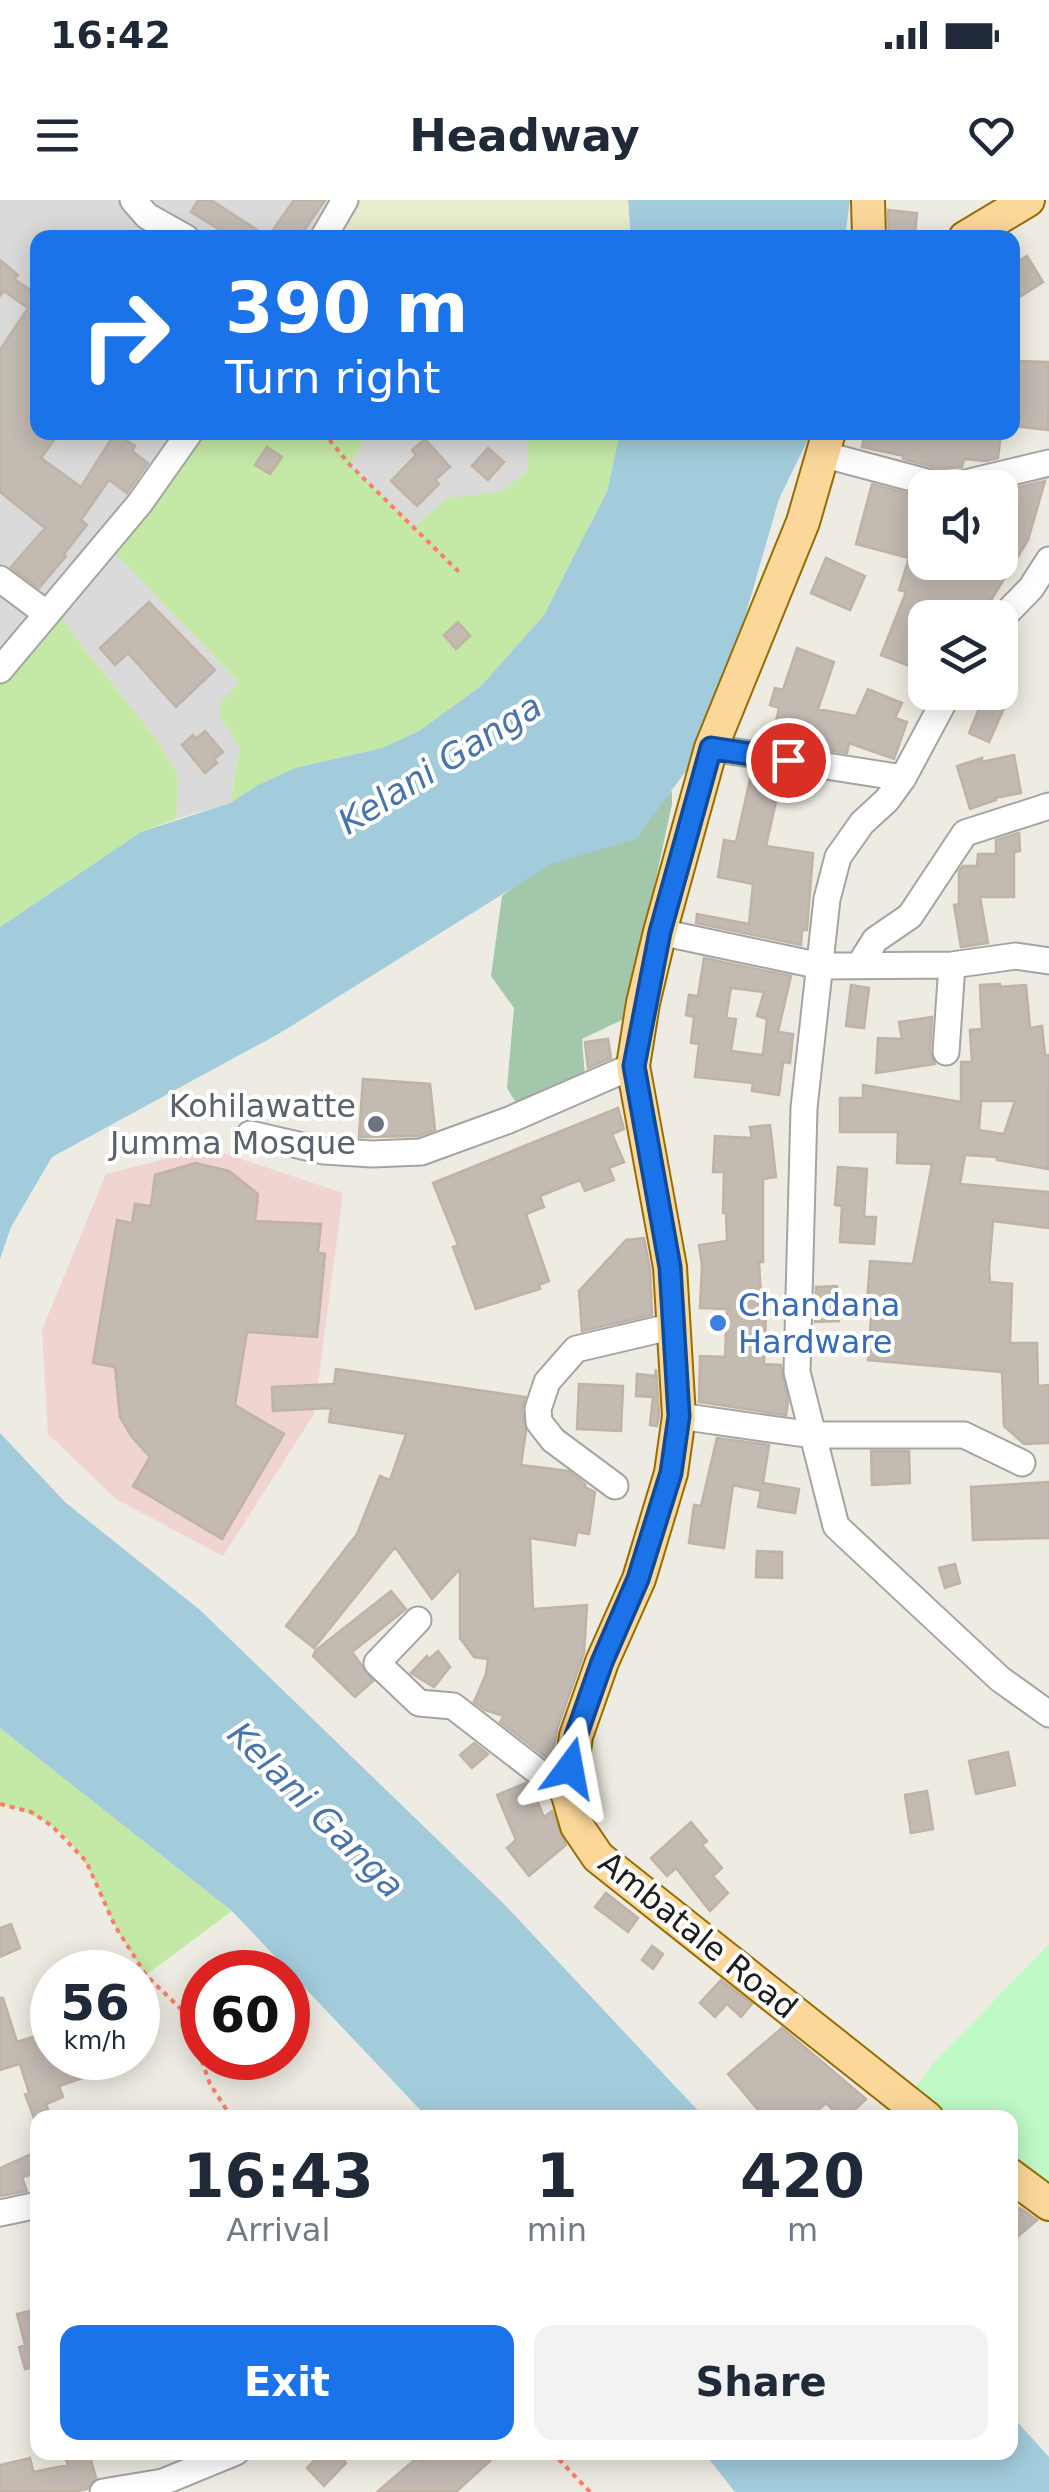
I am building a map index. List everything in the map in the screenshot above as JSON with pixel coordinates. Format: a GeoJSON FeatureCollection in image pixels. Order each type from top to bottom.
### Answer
{"type":"FeatureCollection","features":[{"type":"Feature","properties":{"kind":"main road"},"geometry":{"type":"LineString","coordinates":[[868,200],[870,230]]}},
{"type":"Feature","properties":{"kind":"main road"},"geometry":{"type":"LineString","coordinates":[[978,230],[1028,200]]}},
{"type":"Feature","properties":{"kind":"main road"},"geometry":{"type":"LineString","coordinates":[[568,1795],[576,1736],[638,1579],[671,1473],[679,1416],[670,1267],[634,1066],[660,932],[711,748],[802,522],[825,443]]}},
{"type":"Feature","properties":{"kind":"main road","name":"Ambatale Road"},"geometry":{"type":"LineString","coordinates":[[568,1795],[577,1826],[598,1857],[917,2110]]}},
{"type":"Feature","properties":{"kind":"main road"},"geometry":{"type":"LineString","coordinates":[[1018,2180],[1049,2204]]}},
{"type":"Feature","properties":{"kind":"street"},"geometry":{"type":"LineString","coordinates":[[132,200],[146,216],[171,230]]}},
{"type":"Feature","properties":{"kind":"street"},"geometry":{"type":"LineString","coordinates":[[328,230],[345,200]]}},
{"type":"Feature","properties":{"kind":"street"},"geometry":{"type":"LineString","coordinates":[[0,670],[140,504],[184,440]]}},
{"type":"Feature","properties":{"kind":"street"},"geometry":{"type":"LineString","coordinates":[[825,443],[938,485],[957,486],[1049,464]]}},
{"type":"Feature","properties":{"kind":"street"},"geometry":{"type":"LineString","coordinates":[[1018,601],[1049,560]]}},
{"type":"Feature","properties":{"kind":"street"},"geometry":{"type":"LineString","coordinates":[[0,579],[47,614]]}},
{"type":"Feature","properties":{"kind":"street"},"geometry":{"type":"LineString","coordinates":[[940,710],[903,778],[838,856],[827,899],[804,1108],[796,1372],[836,1526],[1000,1679],[1049,1714]]}},
{"type":"Feature","properties":{"kind":"street"},"geometry":{"type":"LineString","coordinates":[[711,748],[903,778]]}},
{"type":"Feature","properties":{"kind":"street"},"geometry":{"type":"LineString","coordinates":[[860,964],[876,940],[910,916],[965,833],[1049,806]]}},
{"type":"Feature","properties":{"kind":"street"},"geometry":{"type":"LineString","coordinates":[[660,932],[822,966],[952,966],[1016,956],[1049,960]]}},
{"type":"Feature","properties":{"kind":"street"},"geometry":{"type":"LineString","coordinates":[[946,1052],[952,966]]}},
{"type":"Feature","properties":{"kind":"street"},"geometry":{"type":"LineString","coordinates":[[250,1134],[324,1151],[421,1152],[509,1120],[634,1066]]}},
{"type":"Feature","properties":{"kind":"street"},"geometry":{"type":"LineString","coordinates":[[615,1486],[553,1440],[539,1422],[538,1409],[548,1382],[576,1349],[674,1326]]}},
{"type":"Feature","properties":{"kind":"street"},"geometry":{"type":"LineString","coordinates":[[679,1416],[812,1434],[964,1435],[1022,1463]]}},
{"type":"Feature","properties":{"kind":"street"},"geometry":{"type":"LineString","coordinates":[[418,1620],[377,1662],[418,1703],[454,1706],[568,1795]]}},
{"type":"Feature","properties":{"kind":"street"},"geometry":{"type":"LineString","coordinates":[[0,2213],[30,2207]]}},
{"type":"Feature","properties":{"kind":"street"},"geometry":{"type":"LineString","coordinates":[[102,2492],[163,2482],[217,2460]]}},
{"type":"Feature","properties":{"kind":"path"},"geometry":{"type":"LineString","coordinates":[[330,440],[461,574]]}},
{"type":"Feature","properties":{"kind":"path"},"geometry":{"type":"LineString","coordinates":[[0,1804],[31,1812],[52,1826],[86,1861],[115,1926],[146,1975],[185,2013],[210,2084],[227,2110]]}},
{"type":"Feature","properties":{"kind":"path"},"geometry":{"type":"LineString","coordinates":[[560,2460],[590,2492]]}},
{"type":"Feature","properties":{"kind":"shaded area"},"geometry":{"type":"Polygon","coordinates":[[[0,200],[345,200],[327,230],[30,230],[30,440],[185,440],[106,544],[239,682],[221,701],[240,747],[230,803],[176,819],[178,775],[157,740],[75,637],[55,605],[0,670],[0,200]]]}},
{"type":"Feature","properties":{"kind":"shaded area"},"geometry":{"type":"Polygon","coordinates":[[[364,440],[528,440],[528,471],[500,492],[432,511],[414,527],[350,465],[364,440]]]}},
{"type":"Feature","properties":{"kind":"shaded area"},"geometry":{"type":"Polygon","coordinates":[[[208,1148],[343,1193],[314,1414],[223,1556],[116,1499],[48,1434],[42,1330],[106,1174],[208,1148]]]}},
{"type":"Feature","properties":{"kind":"green space"},"geometry":{"type":"Polygon","coordinates":[[[345,200],[628,200],[630,230],[337,230],[330,225],[345,200]]]}},
{"type":"Feature","properties":{"kind":"green space"},"geometry":{"type":"Polygon","coordinates":[[[185,440],[364,440],[350,465],[414,527],[447,498],[500,492],[528,471],[528,440],[618,440],[607,491],[544,615],[481,686],[419,731],[382,748],[295,768],[230,803],[240,747],[219,715],[221,701],[239,682],[106,544],[185,440]]]}},
{"type":"Feature","properties":{"kind":"green space"},"geometry":{"type":"Polygon","coordinates":[[[55,605],[75,637],[157,740],[178,775],[176,819],[141,832],[0,927],[0,670],[55,605]]]}},
{"type":"Feature","properties":{"kind":"green space"},"geometry":{"type":"Polygon","coordinates":[[[672,791],[626,1018],[582,1039],[585,1077],[518,1106],[507,1088],[514,1008],[491,976],[502,896],[546,861],[630,834],[672,791]]]}},
{"type":"Feature","properties":{"kind":"green space"},"geometry":{"type":"Polygon","coordinates":[[[0,1728],[232,1911],[160,1965],[160,1950],[130,1950],[73,1846],[44,1821],[0,1804],[0,1728]]]}},
{"type":"Feature","properties":{"kind":"green space"},"geometry":{"type":"Polygon","coordinates":[[[1049,1944],[1049,2186],[1018,2165],[1018,2110],[941,2110],[913,2090],[933,2064],[1049,1944]]]}},
{"type":"Feature","properties":{"kind":"water"},"geometry":{"type":"Polygon","coordinates":[[[628,200],[850,200],[846,230],[630,230],[628,200]]]}},
{"type":"Feature","properties":{"kind":"water","name":"Kelani Ganga"},"geometry":{"type":"Polygon","coordinates":[[[618,440],[808,440],[779,499],[725,686],[694,760],[636,839],[551,864],[280,1033],[52,1157],[11,1227],[0,1259],[0,927],[141,832],[230,803],[295,768],[382,748],[419,731],[481,686],[544,615],[607,491],[618,440]]]}},
{"type":"Feature","properties":{"kind":"water","name":"Kelani Ganga"},"geometry":{"type":"Polygon","coordinates":[[[0,1433],[66,1503],[200,1610],[503,1903],[697,2110],[420,2110],[310,1993],[310,1950],[269,1950],[232,1911],[0,1728],[0,1433]]]}},
{"type":"Feature","properties":{"kind":"water"},"geometry":{"type":"Polygon","coordinates":[[[1018,2423],[1049,2457],[1049,2492],[735,2492],[710,2460],[1018,2460],[1018,2423]]]}},
{"type":"Feature","properties":{"kind":"building"},"geometry":{"type":"Polygon","coordinates":[[[198,200],[211,200],[257,230],[220,230],[191,212],[198,200]]]}},
{"type":"Feature","properties":{"kind":"building"},"geometry":{"type":"Polygon","coordinates":[[[294,200],[325,200],[304,230],[273,230],[294,200]]]}},
{"type":"Feature","properties":{"kind":"building"},"geometry":{"type":"Polygon","coordinates":[[[888,210],[917,213],[915,230],[889,230],[888,210]]]}},
{"type":"Feature","properties":{"kind":"building"},"geometry":{"type":"Polygon","coordinates":[[[1027,256],[1043,282],[1021,296],[1020,294],[1020,260],[1027,256]]]}},
{"type":"Feature","properties":{"kind":"building"},"geometry":{"type":"Polygon","coordinates":[[[0,260],[18,275],[14,279],[30,290],[30,440],[54,440],[41,458],[81,487],[111,440],[126,440],[135,446],[132,451],[148,463],[127,493],[109,480],[81,520],[87,525],[39,588],[11,567],[45,528],[0,492],[0,350],[28,308],[4,291],[0,296],[0,260]]]}},
{"type":"Feature","properties":{"kind":"building"},"geometry":{"type":"Polygon","coordinates":[[[1020,361],[1049,362],[1048,430],[1020,427],[1020,361]]]}},
{"type":"Feature","properties":{"kind":"building"},"geometry":{"type":"Polygon","coordinates":[[[426,440],[450,467],[435,480],[439,484],[417,506],[391,481],[416,455],[412,450],[426,440]]]}},
{"type":"Feature","properties":{"kind":"building"},"geometry":{"type":"Polygon","coordinates":[[[863,440],[1000,440],[998,458],[964,459],[962,467],[940,469],[862,447],[863,440]]]}},
{"type":"Feature","properties":{"kind":"building"},"geometry":{"type":"Polygon","coordinates":[[[267,447],[282,457],[270,474],[255,465],[267,447]]]}},
{"type":"Feature","properties":{"kind":"building"},"geometry":{"type":"Polygon","coordinates":[[[488,448],[504,462],[488,480],[472,466],[488,448]]]}},
{"type":"Feature","properties":{"kind":"building"},"geometry":{"type":"Polygon","coordinates":[[[1045,481],[1028,540],[1018,556],[1018,487],[1045,481]]]}},
{"type":"Feature","properties":{"kind":"building"},"geometry":{"type":"Polygon","coordinates":[[[872,484],[908,494],[908,558],[856,544],[872,484]]]}},
{"type":"Feature","properties":{"kind":"building"},"geometry":{"type":"Polygon","coordinates":[[[826,558],[865,576],[850,610],[811,593],[826,558]]]}},
{"type":"Feature","properties":{"kind":"building"},"geometry":{"type":"Polygon","coordinates":[[[908,561],[908,580],[1003,580],[991,600],[908,600],[908,665],[881,655],[906,592],[899,590],[908,561]]]}},
{"type":"Feature","properties":{"kind":"building"},"geometry":{"type":"Polygon","coordinates":[[[149,602],[215,670],[176,707],[128,653],[115,665],[100,648],[149,602]]]}},
{"type":"Feature","properties":{"kind":"building"},"geometry":{"type":"Polygon","coordinates":[[[458,622],[470,636],[456,649],[444,635],[458,622]]]}},
{"type":"Feature","properties":{"kind":"building"},"geometry":{"type":"Polygon","coordinates":[[[797,648],[834,662],[818,709],[856,716],[868,689],[902,703],[895,718],[907,722],[894,759],[849,743],[847,753],[772,741],[779,708],[770,705],[775,688],[783,690],[797,648]]]}},
{"type":"Feature","properties":{"kind":"building"},"geometry":{"type":"Polygon","coordinates":[[[978,710],[1003,710],[989,742],[969,733],[978,710]]]}},
{"type":"Feature","properties":{"kind":"building"},"geometry":{"type":"Polygon","coordinates":[[[205,731],[223,752],[205,773],[182,745],[205,731]]]}},
{"type":"Feature","properties":{"kind":"building"},"geometry":{"type":"Polygon","coordinates":[[[1014,755],[1021,793],[995,798],[970,809],[957,766],[982,758],[981,762],[1014,755]]]}},
{"type":"Feature","properties":{"kind":"building"},"geometry":{"type":"Polygon","coordinates":[[[752,771],[782,775],[766,846],[813,853],[807,930],[802,930],[801,945],[696,923],[697,914],[749,924],[753,884],[718,877],[724,840],[736,842],[752,771]]]}},
{"type":"Feature","properties":{"kind":"building"},"geometry":{"type":"Polygon","coordinates":[[[1019,833],[1020,851],[1014,852],[1014,897],[980,897],[988,943],[961,947],[954,905],[959,904],[959,871],[963,866],[977,866],[978,854],[996,854],[996,840],[1019,833]]]}},
{"type":"Feature","properties":{"kind":"building"},"geometry":{"type":"Polygon","coordinates":[[[704,958],[791,976],[778,1032],[793,1034],[790,1063],[783,1062],[779,1095],[752,1091],[753,1083],[695,1077],[699,1044],[691,1043],[694,1017],[686,1015],[689,995],[698,996],[704,958]],[[731,988],[726,1018],[736,1019],[731,1051],[763,1055],[767,1019],[757,1016],[764,992],[731,988]]]}},
{"type":"Feature","properties":{"kind":"building"},"geometry":{"type":"Polygon","coordinates":[[[851,985],[869,988],[864,1028],[846,1026],[851,985]]]}},
{"type":"Feature","properties":{"kind":"building"},"geometry":{"type":"Polygon","coordinates":[[[980,985],[1026,985],[1030,1028],[1042,1026],[1045,1055],[1049,1055],[1048,1169],[997,1157],[965,1155],[960,1184],[1049,1192],[1049,1228],[993,1221],[989,1270],[990,1282],[1012,1284],[1010,1343],[1037,1343],[1038,1386],[1049,1385],[1049,1443],[1024,1444],[1004,1426],[1002,1372],[868,1360],[870,1261],[913,1264],[932,1164],[897,1163],[898,1132],[840,1132],[840,1098],[863,1098],[863,1085],[961,1102],[961,1062],[972,1062],[970,1030],[982,1029],[980,985]],[[981,1101],[979,1130],[1004,1134],[1015,1101],[981,1101]]]}},
{"type":"Feature","properties":{"kind":"building"},"geometry":{"type":"Polygon","coordinates":[[[932,1017],[930,1052],[935,1064],[876,1073],[878,1038],[902,1039],[899,1022],[932,1017]]]}},
{"type":"Feature","properties":{"kind":"building"},"geometry":{"type":"Polygon","coordinates":[[[608,1039],[611,1058],[588,1068],[585,1042],[608,1039]]]}},
{"type":"Feature","properties":{"kind":"building"},"geometry":{"type":"Polygon","coordinates":[[[363,1079],[430,1084],[435,1130],[418,1136],[359,1137],[363,1079]]]}},
{"type":"Feature","properties":{"kind":"building"},"geometry":{"type":"Polygon","coordinates":[[[618,1108],[624,1129],[612,1134],[624,1162],[609,1168],[614,1180],[585,1191],[580,1180],[540,1196],[544,1207],[526,1214],[549,1281],[539,1285],[540,1289],[476,1309],[453,1247],[458,1245],[433,1183],[618,1108]]]}},
{"type":"Feature","properties":{"kind":"building"},"geometry":{"type":"Polygon","coordinates":[[[770,1125],[776,1177],[763,1179],[763,1262],[759,1262],[762,1316],[766,1316],[764,1364],[781,1365],[788,1401],[786,1415],[699,1402],[700,1356],[725,1357],[727,1309],[700,1308],[699,1245],[727,1241],[724,1172],[713,1172],[715,1136],[752,1138],[750,1127],[770,1125]]]}},
{"type":"Feature","properties":{"kind":"building"},"geometry":{"type":"Polygon","coordinates":[[[195,1163],[229,1171],[258,1194],[255,1221],[321,1224],[318,1252],[325,1254],[317,1337],[247,1332],[235,1405],[284,1434],[222,1539],[133,1486],[150,1457],[120,1417],[115,1367],[93,1363],[117,1220],[132,1223],[135,1204],[151,1206],[155,1175],[195,1163]]]}},
{"type":"Feature","properties":{"kind":"building"},"geometry":{"type":"Polygon","coordinates":[[[838,1167],[867,1169],[864,1217],[876,1217],[874,1244],[840,1242],[842,1206],[835,1205],[838,1167]]]}},
{"type":"Feature","properties":{"kind":"building"},"geometry":{"type":"Polygon","coordinates":[[[644,1238],[652,1315],[582,1331],[579,1291],[626,1240],[644,1238]]]}},
{"type":"Feature","properties":{"kind":"building"},"geometry":{"type":"Polygon","coordinates":[[[837,1286],[839,1321],[815,1322],[816,1287],[837,1286]]]}},
{"type":"Feature","properties":{"kind":"building"},"geometry":{"type":"Polygon","coordinates":[[[336,1369],[525,1397],[521,1465],[568,1471],[595,1492],[589,1534],[577,1532],[575,1545],[530,1538],[533,1609],[587,1605],[584,1653],[547,1758],[500,1722],[504,1716],[474,1702],[488,1659],[474,1657],[460,1638],[460,1569],[432,1599],[395,1547],[314,1648],[286,1626],[357,1534],[380,1476],[390,1480],[406,1434],[329,1422],[331,1408],[273,1411],[272,1387],[334,1384],[336,1369]]]}},
{"type":"Feature","properties":{"kind":"building"},"geometry":{"type":"Polygon","coordinates":[[[656,1369],[657,1426],[650,1425],[653,1397],[636,1396],[637,1374],[655,1376],[656,1369]]]}},
{"type":"Feature","properties":{"kind":"building"},"geometry":{"type":"Polygon","coordinates":[[[579,1384],[623,1386],[621,1431],[577,1429],[579,1384]]]}},
{"type":"Feature","properties":{"kind":"building"},"geometry":{"type":"Polygon","coordinates":[[[717,1438],[769,1445],[763,1483],[799,1489],[795,1513],[758,1507],[761,1491],[733,1485],[724,1548],[689,1543],[694,1505],[701,1506],[717,1438]]]}},
{"type":"Feature","properties":{"kind":"building"},"geometry":{"type":"Polygon","coordinates":[[[871,1451],[909,1451],[910,1483],[872,1485],[871,1451]]]}},
{"type":"Feature","properties":{"kind":"building"},"geometry":{"type":"Polygon","coordinates":[[[1049,1482],[1049,1538],[973,1540],[971,1487],[1049,1482]]]}},
{"type":"Feature","properties":{"kind":"building"},"geometry":{"type":"Polygon","coordinates":[[[757,1551],[782,1552],[782,1578],[756,1577],[757,1551]]]}},
{"type":"Feature","properties":{"kind":"building"},"geometry":{"type":"Polygon","coordinates":[[[955,1564],[960,1583],[945,1588],[939,1568],[955,1564]]]}},
{"type":"Feature","properties":{"kind":"building"},"geometry":{"type":"Polygon","coordinates":[[[391,1591],[406,1609],[352,1652],[373,1681],[355,1697],[313,1656],[391,1591]]]}},
{"type":"Feature","properties":{"kind":"building"},"geometry":{"type":"Polygon","coordinates":[[[438,1651],[450,1667],[434,1687],[411,1673],[427,1656],[429,1659],[438,1651]]]}},
{"type":"Feature","properties":{"kind":"building"},"geometry":{"type":"Polygon","coordinates":[[[474,1743],[488,1754],[472,1768],[460,1755],[474,1743]]]}},
{"type":"Feature","properties":{"kind":"building"},"geometry":{"type":"Polygon","coordinates":[[[1008,1752],[1015,1785],[976,1794],[969,1761],[1008,1752]]]}},
{"type":"Feature","properties":{"kind":"building"},"geometry":{"type":"Polygon","coordinates":[[[526,1783],[544,1817],[552,1811],[566,1845],[529,1876],[507,1848],[516,1840],[497,1795],[526,1783]]]}},
{"type":"Feature","properties":{"kind":"building"},"geometry":{"type":"Polygon","coordinates":[[[927,1791],[933,1829],[911,1833],[905,1795],[927,1791]]]}},
{"type":"Feature","properties":{"kind":"building"},"geometry":{"type":"Polygon","coordinates":[[[691,1822],[707,1841],[702,1845],[722,1868],[713,1876],[728,1893],[710,1911],[676,1868],[667,1876],[651,1858],[691,1822]]]}},
{"type":"Feature","properties":{"kind":"building"},"geometry":{"type":"Polygon","coordinates":[[[606,1893],[638,1918],[628,1932],[595,1907],[606,1893]]]}},
{"type":"Feature","properties":{"kind":"building"},"geometry":{"type":"Polygon","coordinates":[[[11,1924],[20,1948],[0,1957],[0,1928],[11,1924]]]}},
{"type":"Feature","properties":{"kind":"building"},"geometry":{"type":"Polygon","coordinates":[[[652,1946],[663,1954],[653,1969],[642,1960],[652,1946]]]}},
{"type":"Feature","properties":{"kind":"building"},"geometry":{"type":"Polygon","coordinates":[[[721,1980],[752,2004],[741,2017],[727,2004],[715,2017],[700,2003],[721,1980]]]}},
{"type":"Feature","properties":{"kind":"building"},"geometry":{"type":"Polygon","coordinates":[[[0,1998],[17,2042],[30,2038],[30,2080],[77,2080],[59,2086],[63,2097],[46,2104],[48,2110],[31,2110],[20,2064],[0,2070],[0,1998]]]}},
{"type":"Feature","properties":{"kind":"building"},"geometry":{"type":"Polygon","coordinates":[[[782,2028],[866,2099],[854,2110],[833,2110],[826,2103],[818,2110],[758,2110],[728,2074],[782,2028]]]}},
{"type":"Feature","properties":{"kind":"building"},"geometry":{"type":"Polygon","coordinates":[[[30,2155],[30,2175],[22,2177],[27,2191],[0,2196],[0,2168],[30,2155]]]}},
{"type":"Feature","properties":{"kind":"building"},"geometry":{"type":"Polygon","coordinates":[[[1018,2210],[1037,2220],[1018,2236],[1018,2210]]]}},
{"type":"Feature","properties":{"kind":"building"},"geometry":{"type":"Polygon","coordinates":[[[30,2311],[30,2368],[25,2369],[19,2347],[25,2345],[17,2314],[30,2311]]]}},
{"type":"Feature","properties":{"kind":"building"},"geometry":{"type":"Polygon","coordinates":[[[30,2458],[33,2472],[68,2465],[66,2460],[91,2460],[96,2478],[87,2489],[74,2492],[0,2492],[0,2465],[30,2458]]]}},
{"type":"Feature","properties":{"kind":"building"},"geometry":{"type":"Polygon","coordinates":[[[314,2460],[346,2463],[324,2486],[307,2468],[314,2460]]]}},
{"type":"Feature","properties":{"kind":"building"},"geometry":{"type":"Polygon","coordinates":[[[414,2460],[490,2461],[456,2492],[377,2492],[414,2460]]]}},
{"type":"Feature","properties":{"kind":"place","name":"Kohilawatte Jumma Mosque"},"geometry":{"type":"Point","coordinates":[376,1124]}},
{"type":"Feature","properties":{"kind":"place","name":"Chandana Hardware"},"geometry":{"type":"Point","coordinates":[718,1323]}},
{"type":"Feature","properties":{"kind":"route"},"geometry":{"type":"LineString","coordinates":[[570,1768],[576,1736],[638,1579],[671,1473],[679,1416],[670,1267],[634,1066],[643,1003],[711,748],[788,760]]}}]}
